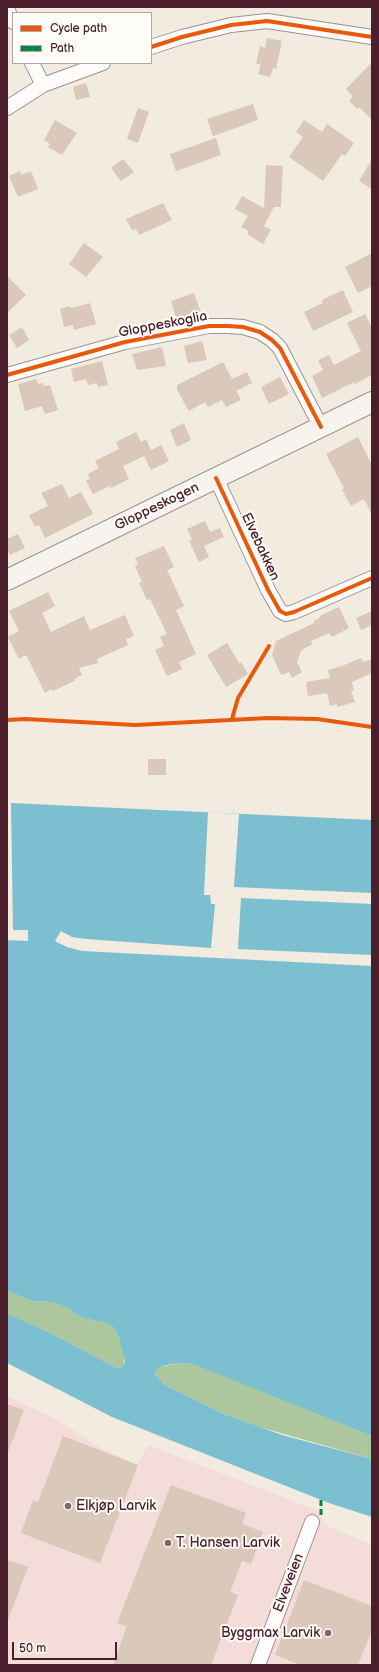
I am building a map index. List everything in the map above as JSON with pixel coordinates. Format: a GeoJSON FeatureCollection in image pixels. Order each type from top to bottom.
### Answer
{"type":"FeatureCollection","features":[{"type":"Feature","properties":{"kind":"main road","name":"Gloppeskogen"},"geometry":{"type":"LineString","coordinates":[[7,580],[372,402]]}},
{"type":"Feature","properties":{"kind":"street"},"geometry":{"type":"LineString","coordinates":[[7,9],[12,20]]}},
{"type":"Feature","properties":{"kind":"street"},"geometry":{"type":"LineString","coordinates":[[152,47],[182,37],[231,25],[267,21],[372,37]]}},
{"type":"Feature","properties":{"kind":"street"},"geometry":{"type":"LineString","coordinates":[[32,64],[43,85]]}},
{"type":"Feature","properties":{"kind":"street"},"geometry":{"type":"LineString","coordinates":[[7,108],[43,85],[100,64]]}},
{"type":"Feature","properties":{"kind":"street","name":"Gloppeskoglia"},"geometry":{"type":"LineString","coordinates":[[7,375],[125,342],[209,326],[243,327],[260,332],[272,340],[280,348],[321,427]]}},
{"type":"Feature","properties":{"kind":"street","name":"Elvebakken"},"geometry":{"type":"LineString","coordinates":[[216,478],[268,590],[280,611],[286,614],[294,612],[372,578]]}},
{"type":"Feature","properties":{"kind":"street","name":"Elveveien"},"geometry":{"type":"LineString","coordinates":[[258,1665],[312,1522]]}},
{"type":"Feature","properties":{"kind":"shaded area"},"geometry":{"type":"Polygon","coordinates":[[[7,1396],[56,1419],[102,1449],[137,1465],[148,1445],[319,1511],[325,1525],[372,1545],[372,1665],[7,1665],[7,1396]]]}},
{"type":"Feature","properties":{"kind":"green space"},"geometry":{"type":"Polygon","coordinates":[[[7,1291],[32,1301],[52,1302],[66,1307],[82,1318],[107,1323],[114,1328],[119,1338],[124,1355],[124,1365],[117,1368],[48,1332],[7,1314],[7,1291]]]}},
{"type":"Feature","properties":{"kind":"green space"},"geometry":{"type":"Polygon","coordinates":[[[179,1363],[193,1364],[207,1369],[372,1436],[372,1459],[256,1426],[224,1414],[165,1385],[156,1376],[155,1372],[157,1368],[179,1363]]]}},
{"type":"Feature","properties":{"kind":"water"},"geometry":{"type":"Polygon","coordinates":[[[11,803],[372,820],[372,1436],[193,1364],[179,1363],[167,1365],[158,1368],[155,1372],[156,1376],[165,1385],[224,1414],[282,1435],[372,1459],[372,1517],[329,1503],[112,1417],[7,1363],[7,1314],[48,1332],[117,1368],[124,1365],[125,1361],[119,1338],[114,1328],[107,1323],[82,1318],[66,1307],[52,1302],[32,1301],[7,1291],[7,940],[28,941],[28,930],[13,930],[11,803]]]}},
{"type":"Feature","properties":{"kind":"pier"},"geometry":{"type":"Polygon","coordinates":[[[208,812],[239,814],[234,887],[372,893],[372,904],[241,898],[238,949],[372,955],[372,966],[82,951],[67,947],[55,941],[61,931],[72,937],[86,939],[211,948],[215,904],[211,904],[210,895],[204,895],[208,812]]]}},
{"type":"Feature","properties":{"kind":"building"},"geometry":{"type":"Polygon","coordinates":[[[267,38],[282,41],[276,69],[273,68],[270,77],[258,74],[261,65],[256,63],[260,46],[265,48],[267,38]]]}},
{"type":"Feature","properties":{"kind":"building"},"geometry":{"type":"Polygon","coordinates":[[[372,62],[372,120],[359,107],[357,109],[349,101],[353,96],[346,89],[372,62]]]}},
{"type":"Feature","properties":{"kind":"building"},"geometry":{"type":"Polygon","coordinates":[[[86,83],[90,97],[76,100],[73,87],[86,83]]]}},
{"type":"Feature","properties":{"kind":"building"},"geometry":{"type":"Polygon","coordinates":[[[253,104],[258,120],[213,136],[207,119],[253,104]]]}},
{"type":"Feature","properties":{"kind":"building"},"geometry":{"type":"Polygon","coordinates":[[[138,108],[149,112],[138,143],[127,139],[138,108]]]}},
{"type":"Feature","properties":{"kind":"building"},"geometry":{"type":"Polygon","coordinates":[[[55,120],[77,133],[62,155],[48,147],[50,144],[44,140],[55,120]]]}},
{"type":"Feature","properties":{"kind":"building"},"geometry":{"type":"Polygon","coordinates":[[[304,120],[322,132],[327,124],[354,143],[345,156],[342,154],[323,181],[289,157],[303,137],[296,132],[304,120]]]}},
{"type":"Feature","properties":{"kind":"building"},"geometry":{"type":"Polygon","coordinates":[[[216,138],[221,155],[176,171],[170,154],[216,138]]]}},
{"type":"Feature","properties":{"kind":"building"},"geometry":{"type":"Polygon","coordinates":[[[123,159],[134,172],[121,181],[111,168],[123,159]]]}},
{"type":"Feature","properties":{"kind":"building"},"geometry":{"type":"Polygon","coordinates":[[[372,159],[372,189],[359,181],[372,159]]]}},
{"type":"Feature","properties":{"kind":"building"},"geometry":{"type":"Polygon","coordinates":[[[266,165],[283,166],[281,207],[274,207],[264,226],[271,230],[263,244],[247,234],[249,231],[241,227],[248,216],[235,209],[242,196],[264,208],[266,165]]]}},
{"type":"Feature","properties":{"kind":"building"},"geometry":{"type":"Polygon","coordinates":[[[20,171],[21,175],[31,171],[38,189],[18,197],[9,176],[20,171]]]}},
{"type":"Feature","properties":{"kind":"building"},"geometry":{"type":"Polygon","coordinates":[[[163,203],[172,220],[139,235],[136,229],[132,230],[126,219],[163,203]]]}},
{"type":"Feature","properties":{"kind":"building"},"geometry":{"type":"Polygon","coordinates":[[[84,243],[103,257],[86,277],[69,264],[84,243]]]}},
{"type":"Feature","properties":{"kind":"building"},"geometry":{"type":"Polygon","coordinates":[[[372,253],[372,286],[358,293],[345,267],[372,253]]]}},
{"type":"Feature","properties":{"kind":"building"},"geometry":{"type":"Polygon","coordinates":[[[7,276],[26,295],[7,313],[7,276]]]}},
{"type":"Feature","properties":{"kind":"building"},"geometry":{"type":"Polygon","coordinates":[[[343,290],[353,312],[313,331],[304,312],[323,303],[322,300],[343,290]]]}},
{"type":"Feature","properties":{"kind":"building"},"geometry":{"type":"Polygon","coordinates":[[[194,293],[202,316],[182,323],[180,317],[176,318],[171,301],[194,293]]]}},
{"type":"Feature","properties":{"kind":"building"},"geometry":{"type":"Polygon","coordinates":[[[90,303],[96,324],[74,330],[73,325],[64,327],[60,309],[90,303]]]}},
{"type":"Feature","properties":{"kind":"building"},"geometry":{"type":"Polygon","coordinates":[[[365,314],[372,328],[372,375],[322,398],[312,376],[323,370],[318,360],[329,355],[334,365],[361,351],[347,323],[365,314]]]}},
{"type":"Feature","properties":{"kind":"building"},"geometry":{"type":"Polygon","coordinates":[[[22,327],[29,340],[17,348],[9,335],[22,327]]]}},
{"type":"Feature","properties":{"kind":"building"},"geometry":{"type":"Polygon","coordinates":[[[202,341],[207,360],[188,363],[184,346],[202,341]]]}},
{"type":"Feature","properties":{"kind":"building"},"geometry":{"type":"Polygon","coordinates":[[[162,347],[166,366],[137,370],[132,354],[162,347]]]}},
{"type":"Feature","properties":{"kind":"building"},"geometry":{"type":"Polygon","coordinates":[[[102,361],[108,385],[98,387],[97,383],[88,385],[86,379],[74,382],[71,369],[102,361]]]}},
{"type":"Feature","properties":{"kind":"building"},"geometry":{"type":"Polygon","coordinates":[[[223,362],[232,379],[247,372],[252,383],[236,391],[241,400],[226,407],[222,400],[208,407],[205,402],[189,411],[177,390],[177,385],[223,362]]]}},
{"type":"Feature","properties":{"kind":"building"},"geometry":{"type":"Polygon","coordinates":[[[280,377],[289,394],[269,404],[261,387],[280,377]]]}},
{"type":"Feature","properties":{"kind":"building"},"geometry":{"type":"Polygon","coordinates":[[[36,379],[38,384],[43,383],[44,386],[50,385],[58,410],[45,414],[42,406],[25,411],[18,384],[36,379]]]}},
{"type":"Feature","properties":{"kind":"building"},"geometry":{"type":"Polygon","coordinates":[[[184,423],[191,440],[177,447],[170,430],[184,423]]]}},
{"type":"Feature","properties":{"kind":"building"},"geometry":{"type":"Polygon","coordinates":[[[136,432],[141,442],[146,439],[151,450],[161,445],[169,461],[151,470],[144,456],[123,466],[129,479],[111,488],[110,486],[93,494],[86,481],[90,479],[88,474],[99,468],[95,461],[119,449],[116,442],[136,432]]]}},
{"type":"Feature","properties":{"kind":"building"},"geometry":{"type":"Polygon","coordinates":[[[358,437],[372,465],[372,515],[364,499],[351,506],[342,490],[344,488],[326,454],[358,437]]]}},
{"type":"Feature","properties":{"kind":"building"},"geometry":{"type":"Polygon","coordinates":[[[62,484],[69,498],[81,492],[93,514],[45,538],[39,525],[35,527],[29,515],[48,506],[41,493],[62,484]]]}},
{"type":"Feature","properties":{"kind":"building"},"geometry":{"type":"Polygon","coordinates":[[[205,521],[210,532],[220,528],[224,537],[204,546],[209,557],[199,562],[189,541],[192,540],[187,529],[205,521]]]}},
{"type":"Feature","properties":{"kind":"building"},"geometry":{"type":"Polygon","coordinates":[[[18,534],[25,548],[10,555],[7,548],[7,539],[18,534]]]}},
{"type":"Feature","properties":{"kind":"building"},"geometry":{"type":"Polygon","coordinates":[[[164,546],[174,567],[167,570],[184,606],[176,610],[196,654],[179,662],[182,669],[167,676],[155,650],[164,646],[160,637],[167,634],[150,599],[147,600],[144,594],[139,583],[142,582],[135,566],[138,564],[135,558],[164,546]]]}},
{"type":"Feature","properties":{"kind":"building"},"geometry":{"type":"Polygon","coordinates":[[[48,592],[55,606],[42,613],[51,632],[84,616],[90,630],[125,615],[134,636],[126,639],[128,645],[97,659],[98,663],[79,668],[82,675],[74,679],[76,680],[53,691],[52,689],[45,693],[26,655],[19,659],[8,637],[19,631],[9,611],[48,592]]]}},
{"type":"Feature","properties":{"kind":"building"},"geometry":{"type":"Polygon","coordinates":[[[339,607],[349,628],[332,637],[329,633],[311,641],[312,644],[301,651],[297,662],[302,672],[292,678],[289,672],[281,675],[272,655],[276,641],[314,623],[314,621],[321,617],[320,616],[339,607]]]}},
{"type":"Feature","properties":{"kind":"building"},"geometry":{"type":"Polygon","coordinates":[[[372,611],[372,625],[361,630],[356,618],[372,611]]]}},
{"type":"Feature","properties":{"kind":"building"},"geometry":{"type":"Polygon","coordinates":[[[227,643],[239,663],[241,662],[248,674],[226,687],[207,655],[227,643]]]}},
{"type":"Feature","properties":{"kind":"building"},"geometry":{"type":"Polygon","coordinates":[[[361,658],[363,662],[372,659],[372,673],[352,682],[354,691],[351,691],[355,702],[337,707],[337,704],[330,706],[327,693],[308,696],[306,682],[330,678],[328,670],[361,658]]]}},
{"type":"Feature","properties":{"kind":"building"},"geometry":{"type":"Polygon","coordinates":[[[148,759],[166,759],[166,775],[148,775],[148,759]]]}},
{"type":"Feature","properties":{"kind":"building"},"geometry":{"type":"Polygon","coordinates":[[[7,1404],[24,1410],[8,1452],[7,1452],[7,1404]]]}},
{"type":"Feature","properties":{"kind":"building"},"geometry":{"type":"Polygon","coordinates":[[[63,1436],[138,1465],[100,1563],[21,1533],[33,1500],[38,1502],[63,1436]]]}},
{"type":"Feature","properties":{"kind":"building"},"geometry":{"type":"Polygon","coordinates":[[[171,1485],[246,1513],[242,1524],[263,1532],[251,1564],[242,1561],[230,1592],[238,1595],[211,1665],[113,1665],[127,1626],[117,1623],[171,1485]]]}},
{"type":"Feature","properties":{"kind":"building"},"geometry":{"type":"Polygon","coordinates":[[[7,1560],[28,1567],[8,1620],[7,1620],[7,1560]]]}},
{"type":"Feature","properties":{"kind":"building"},"geometry":{"type":"Polygon","coordinates":[[[304,1580],[372,1606],[372,1630],[358,1665],[300,1665],[275,1655],[304,1580]]]}},
{"type":"Feature","properties":{"kind":"marked path"},"geometry":{"type":"LineString","coordinates":[[321,1500],[321,1518]]}},
{"type":"Feature","properties":{"kind":"cycle path"},"geometry":{"type":"LineString","coordinates":[[152,47],[182,37],[231,25],[267,21],[372,37]]}},
{"type":"Feature","properties":{"kind":"cycle path"},"geometry":{"type":"LineString","coordinates":[[7,375],[125,342],[209,326],[243,327],[260,332],[272,340],[280,348],[321,427]]}},
{"type":"Feature","properties":{"kind":"cycle path"},"geometry":{"type":"LineString","coordinates":[[216,478],[268,590],[280,611],[286,614],[294,612],[372,578]]}},
{"type":"Feature","properties":{"kind":"cycle path"},"geometry":{"type":"LineString","coordinates":[[232,719],[238,698],[269,646]]}},
{"type":"Feature","properties":{"kind":"cycle path"},"geometry":{"type":"LineString","coordinates":[[7,720],[25,719],[135,725],[268,718],[317,719],[372,727]]}},
{"type":"Feature","properties":{"kind":"place","name":"Elkjøp Larvik"},"geometry":{"type":"Point","coordinates":[68,1506]}},
{"type":"Feature","properties":{"kind":"place","name":"T. Hansen Larvik"},"geometry":{"type":"Point","coordinates":[168,1543]}},
{"type":"Feature","properties":{"kind":"place","name":"Byggmax Larvik"},"geometry":{"type":"Point","coordinates":[328,1633]}}]}
